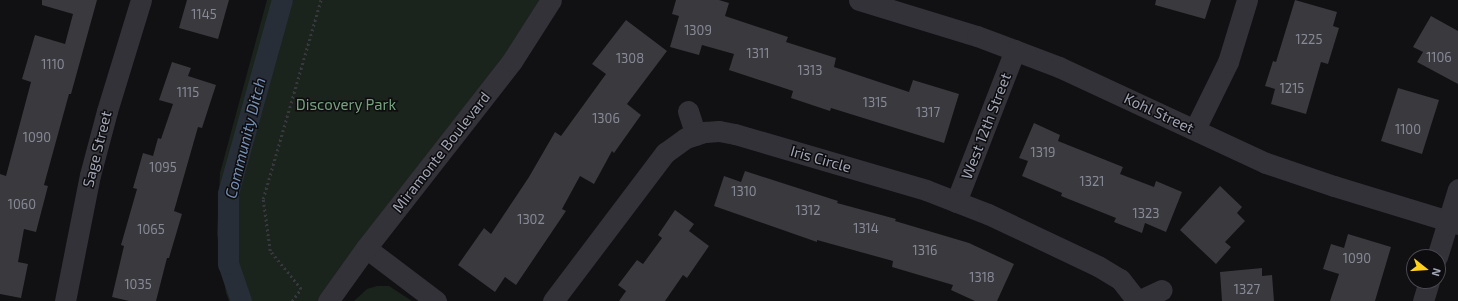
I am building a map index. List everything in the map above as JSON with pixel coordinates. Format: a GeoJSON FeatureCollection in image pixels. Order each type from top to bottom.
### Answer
{"type":"FeatureCollection","features":[{"type":"Feature","properties":{"kind":"street","name":"Sage Street"},"geometry":{"type":"LineString","coordinates":[[65,301],[92,168],[107,111],[141,0]]}},
{"type":"Feature","properties":{"kind":"street","name":"Miramonte Boulevard"},"geometry":{"type":"LineString","coordinates":[[328,301],[366,248],[512,61],[551,0]]}},
{"type":"Feature","properties":{"kind":"street","name":"Kohl Street"},"geometry":{"type":"LineString","coordinates":[[859,0],[977,36],[1059,67],[1266,163],[1334,186],[1453,222]]}},
{"type":"Feature","properties":{"kind":"street"},"geometry":{"type":"LineString","coordinates":[[1195,129],[1228,62],[1247,0]]}},
{"type":"Feature","properties":{"kind":"street","name":"West 12th Street"},"geometry":{"type":"LineString","coordinates":[[956,202],[1015,50]]}},
{"type":"Feature","properties":{"kind":"street"},"geometry":{"type":"LineString","coordinates":[[688,111],[696,135]]}},
{"type":"Feature","properties":{"kind":"street","name":"Iris Circle"},"geometry":{"type":"LineString","coordinates":[[553,301],[665,153],[675,145],[696,135],[719,131],[735,134],[926,190],[988,214],[1098,266],[1120,279],[1137,301]]}},
{"type":"Feature","properties":{"kind":"street"},"geometry":{"type":"LineString","coordinates":[[1441,249],[1453,222],[1458,189]]}},
{"type":"Feature","properties":{"kind":"street"},"geometry":{"type":"LineString","coordinates":[[366,248],[436,301]]}},
{"type":"Feature","properties":{"kind":"street"},"geometry":{"type":"LineString","coordinates":[[1423,301],[1427,289]]}},
{"type":"Feature","properties":{"kind":"street"},"geometry":{"type":"LineString","coordinates":[[1137,301],[1162,290]]}},
{"type":"Feature","properties":{"kind":"path"},"geometry":{"type":"LineString","coordinates":[[292,301],[301,289],[270,251],[263,199],[321,0]]}},
{"type":"Feature","properties":{"kind":"green space","name":"Discovery Park"},"geometry":{"type":"Polygon","coordinates":[[[267,0],[551,0],[328,301],[229,301],[226,293],[217,234],[220,173],[267,0]]]}},
{"type":"Feature","properties":{"kind":"green space"},"geometry":{"type":"Polygon","coordinates":[[[377,286],[389,286],[412,301],[354,301],[367,289],[377,286]]]}},
{"type":"Feature","properties":{"kind":"building"},"geometry":{"type":"Polygon","coordinates":[[[42,0],[97,0],[44,185],[48,186],[36,232],[24,229],[18,262],[28,264],[21,298],[0,294],[0,174],[6,176],[31,82],[22,79],[35,35],[65,44],[73,14],[42,5],[42,0]]]}},
{"type":"Feature","properties":{"kind":"building"},"geometry":{"type":"Polygon","coordinates":[[[187,0],[229,0],[218,39],[179,28],[187,0]]]}},
{"type":"Feature","properties":{"kind":"building"},"geometry":{"type":"Polygon","coordinates":[[[676,0],[719,0],[729,3],[725,16],[788,37],[786,42],[836,58],[834,67],[909,92],[913,80],[959,94],[944,143],[831,108],[830,111],[791,98],[793,91],[729,70],[734,54],[702,45],[699,55],[670,47],[679,16],[672,14],[676,0]]]}},
{"type":"Feature","properties":{"kind":"building"},"geometry":{"type":"Polygon","coordinates":[[[1156,0],[1211,0],[1205,19],[1155,5],[1156,0]]]}},
{"type":"Feature","properties":{"kind":"building"},"geometry":{"type":"Polygon","coordinates":[[[1295,0],[1337,12],[1333,26],[1339,28],[1328,64],[1321,62],[1306,114],[1271,104],[1275,89],[1265,86],[1273,61],[1276,62],[1295,0]]]}},
{"type":"Feature","properties":{"kind":"building"},"geometry":{"type":"Polygon","coordinates":[[[1431,16],[1458,31],[1458,84],[1417,62],[1423,52],[1413,47],[1431,16]]]}},
{"type":"Feature","properties":{"kind":"building"},"geometry":{"type":"Polygon","coordinates":[[[626,20],[667,51],[627,104],[641,115],[614,153],[612,151],[594,184],[580,176],[562,209],[566,211],[516,285],[505,277],[495,292],[458,265],[484,228],[491,234],[529,177],[555,132],[561,136],[606,74],[592,64],[626,20]]]}},
{"type":"Feature","properties":{"kind":"building"},"geometry":{"type":"Polygon","coordinates":[[[172,62],[191,68],[188,76],[216,85],[202,128],[198,127],[174,211],[182,214],[169,258],[167,258],[156,301],[129,301],[112,297],[124,246],[121,245],[137,189],[133,188],[143,153],[153,156],[158,138],[161,139],[173,104],[159,100],[172,62]]]}},
{"type":"Feature","properties":{"kind":"building"},"geometry":{"type":"Polygon","coordinates":[[[1398,88],[1439,100],[1422,154],[1381,141],[1398,88]]]}},
{"type":"Feature","properties":{"kind":"building"},"geometry":{"type":"Polygon","coordinates":[[[1034,123],[1060,135],[1058,141],[1123,167],[1120,174],[1154,187],[1156,181],[1182,192],[1166,232],[1145,223],[1142,233],[1114,222],[1116,218],[1061,196],[1062,193],[1022,176],[1028,161],[1019,158],[1034,123]]]}},
{"type":"Feature","properties":{"kind":"building"},"geometry":{"type":"Polygon","coordinates":[[[745,171],[838,201],[837,203],[896,219],[895,221],[969,243],[1014,264],[997,301],[975,301],[951,290],[953,285],[892,267],[893,261],[817,240],[817,242],[714,206],[724,176],[741,182],[745,171]]]}},
{"type":"Feature","properties":{"kind":"building"},"geometry":{"type":"Polygon","coordinates":[[[1220,186],[1242,207],[1237,213],[1245,221],[1225,242],[1231,247],[1216,264],[1180,230],[1220,186]]]}},
{"type":"Feature","properties":{"kind":"building"},"geometry":{"type":"Polygon","coordinates":[[[675,210],[694,224],[689,231],[709,246],[687,278],[683,275],[665,301],[619,301],[626,291],[618,285],[637,260],[643,264],[662,238],[658,235],[675,210]]]}},
{"type":"Feature","properties":{"kind":"building"},"geometry":{"type":"Polygon","coordinates":[[[1348,234],[1391,247],[1375,301],[1330,301],[1339,274],[1323,269],[1331,244],[1344,248],[1348,234]]]}},
{"type":"Feature","properties":{"kind":"building"},"geometry":{"type":"Polygon","coordinates":[[[1262,268],[1262,276],[1272,275],[1274,301],[1222,301],[1220,272],[1262,268]]]}},
{"type":"Feature","properties":{"kind":"waterway","name":"Community Ditch"},"geometry":{"type":"LineString","coordinates":[[241,301],[228,264],[228,193],[282,0]]}}]}
